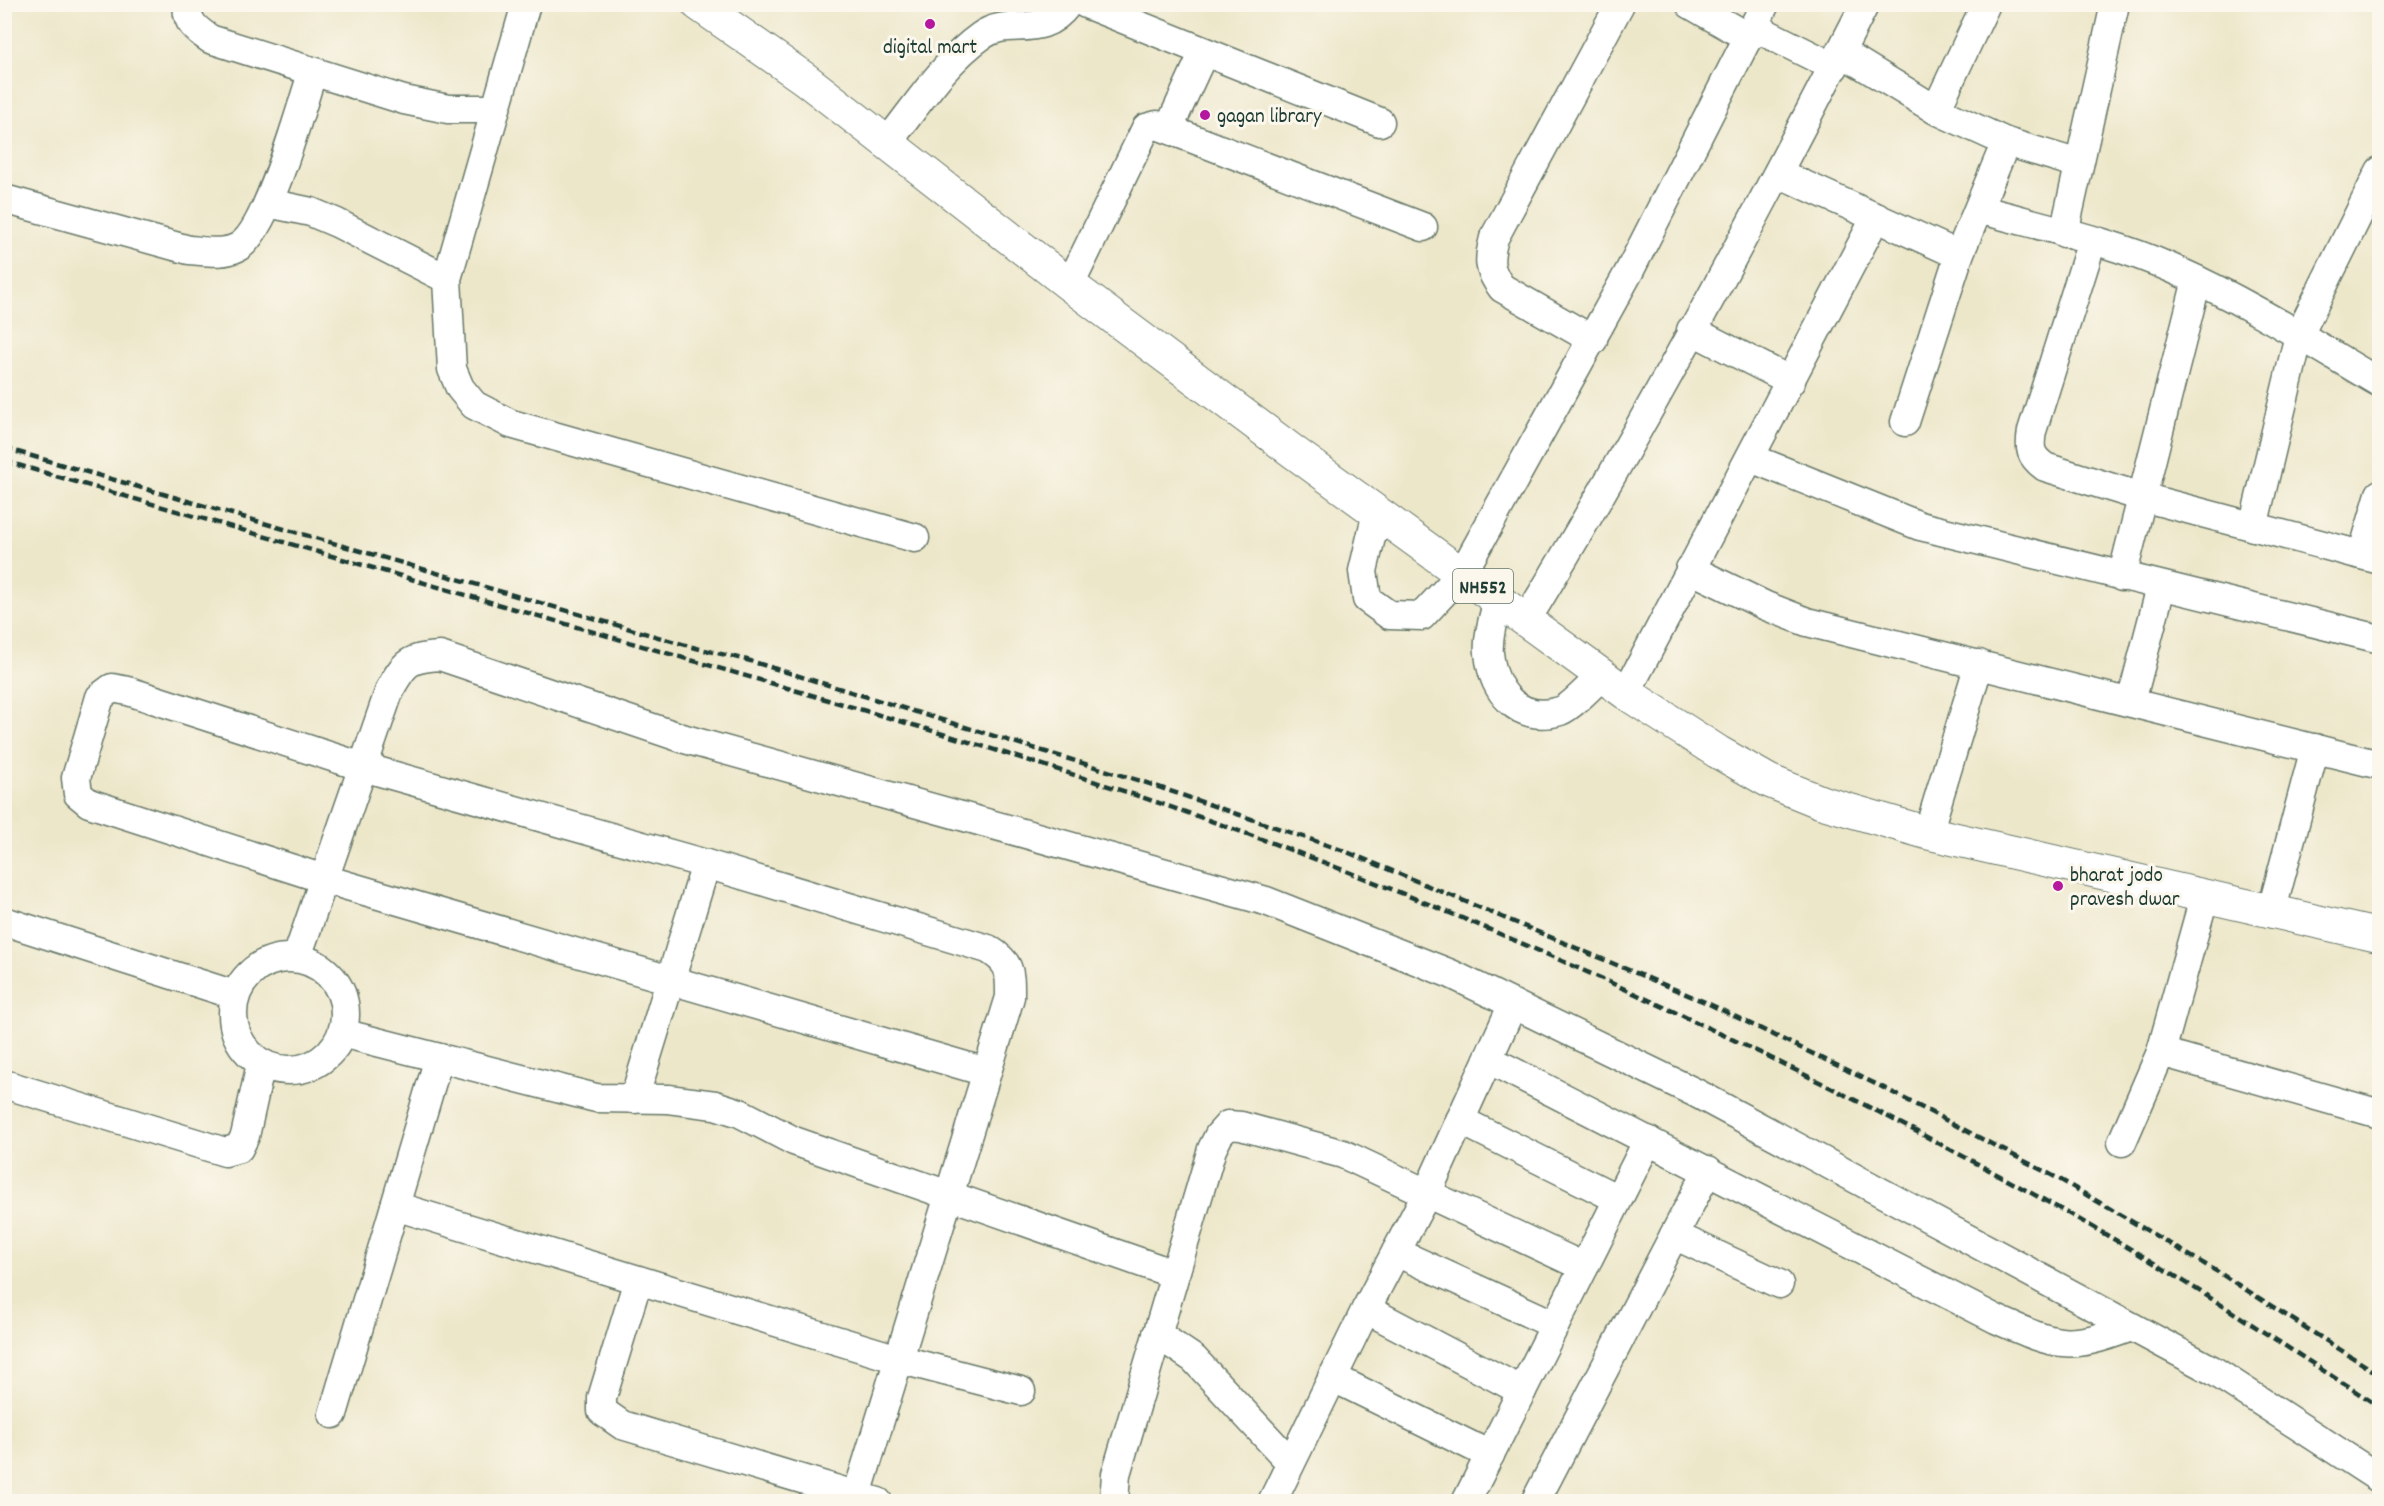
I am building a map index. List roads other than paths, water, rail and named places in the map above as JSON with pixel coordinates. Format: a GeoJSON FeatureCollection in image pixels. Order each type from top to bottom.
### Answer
{"type":"FeatureCollection","features":[{"type":"Feature","properties":{"kind":"highway","name":"NH552"},"geometry":{"type":"LineString","coordinates":[[698,4],[805,79],[1070,285],[1614,684],[1718,752],[1769,781],[1821,802],[1928,833],[2204,898],[2379,936]]}},
{"type":"Feature","properties":{"kind":"street"},"geometry":{"type":"LineString","coordinates":[[188,4],[187,12],[194,28],[210,39],[404,100],[448,109],[494,109]]}},
{"type":"Feature","properties":{"kind":"street"},"geometry":{"type":"LineString","coordinates":[[526,4],[447,279],[452,369],[460,388],[474,405],[511,424],[915,538]]}},
{"type":"Feature","properties":{"kind":"street"},"geometry":{"type":"LineString","coordinates":[[887,143],[958,56],[983,34],[1006,27],[1036,27],[1058,18],[1068,4]]}},
{"type":"Feature","properties":{"kind":"street"},"geometry":{"type":"LineString","coordinates":[[1086,4],[1380,122]]}},
{"type":"Feature","properties":{"kind":"street"},"geometry":{"type":"LineString","coordinates":[[1593,340],[1503,288],[1492,275],[1488,261],[1494,238],[1620,4]]}},
{"type":"Feature","properties":{"kind":"street"},"geometry":{"type":"LineString","coordinates":[[1690,4],[1756,23],[1837,59],[1936,110],[2006,142],[2079,165]]}},
{"type":"Feature","properties":{"kind":"street"},"geometry":{"type":"LineString","coordinates":[[1527,619],[1585,524],[1779,172],[1865,4]]}},
{"type":"Feature","properties":{"kind":"street"},"geometry":{"type":"LineString","coordinates":[[1936,110],[1986,4]]}},
{"type":"Feature","properties":{"kind":"street"},"geometry":{"type":"LineString","coordinates":[[2064,233],[2115,4]]}},
{"type":"Feature","properties":{"kind":"street"},"geometry":{"type":"LineString","coordinates":[[1377,512],[1363,571],[1367,599],[1389,615],[1422,616],[1463,572],[1593,340],[1756,23]]}},
{"type":"Feature","properties":{"kind":"street"},"geometry":{"type":"LineString","coordinates":[[1168,128],[1204,52]]}},
{"type":"Feature","properties":{"kind":"street"},"geometry":{"type":"LineString","coordinates":[[4,199],[189,250],[220,252],[240,246],[255,230],[268,203],[313,71]]}},
{"type":"Feature","properties":{"kind":"street"},"geometry":{"type":"LineString","coordinates":[[1070,285],[1146,128],[1156,125],[1423,227]]}},
{"type":"Feature","properties":{"kind":"street"},"geometry":{"type":"LineString","coordinates":[[1905,422],[1959,255],[2006,142]]}},
{"type":"Feature","properties":{"kind":"street"},"geometry":{"type":"LineString","coordinates":[[2253,527],[2299,335],[2379,171]]}},
{"type":"Feature","properties":{"kind":"street"},"geometry":{"type":"LineString","coordinates":[[1779,172],[1959,255]]}},
{"type":"Feature","properties":{"kind":"street"},"geometry":{"type":"LineString","coordinates":[[268,203],[311,212],[337,223],[447,279]]}},
{"type":"Feature","properties":{"kind":"street"},"geometry":{"type":"LineString","coordinates":[[1979,209],[2092,241],[2162,264],[2197,280],[2299,335],[2379,383]]}},
{"type":"Feature","properties":{"kind":"street"},"geometry":{"type":"LineString","coordinates":[[1498,597],[1488,650],[1494,681],[1512,705],[1533,713],[1561,711],[1614,684],[1690,569],[1751,458],[1876,217]]}},
{"type":"Feature","properties":{"kind":"street"},"geometry":{"type":"LineString","coordinates":[[2092,241],[2030,445],[2032,458],[2045,467],[2142,497],[2371,557],[2379,494]]}},
{"type":"Feature","properties":{"kind":"street"},"geometry":{"type":"LineString","coordinates":[[2122,577],[2197,280]]}},
{"type":"Feature","properties":{"kind":"street"},"geometry":{"type":"LineString","coordinates":[[1691,330],[1791,381]]}},
{"type":"Feature","properties":{"kind":"street"},"geometry":{"type":"LineString","coordinates":[[1751,458],[1920,526],[2379,639]]}},
{"type":"Feature","properties":{"kind":"street"},"geometry":{"type":"LineString","coordinates":[[1690,569],[1766,606],[1807,622],[2379,765]]}},
{"type":"Feature","properties":{"kind":"street"},"geometry":{"type":"LineString","coordinates":[[2131,702],[2161,587]]}},
{"type":"Feature","properties":{"kind":"street"},"geometry":{"type":"LineString","coordinates":[[297,957],[390,689],[402,668],[416,658],[440,656],[685,739],[1266,901],[1451,974],[1696,1093],[2214,1371],[2379,1479]]}},
{"type":"Feature","properties":{"kind":"street"},"geometry":{"type":"LineString","coordinates":[[1928,833],[1979,664]]}},
{"type":"Feature","properties":{"kind":"street"},"geometry":{"type":"LineString","coordinates":[[638,1280],[602,1398],[602,1411],[610,1419],[622,1425],[868,1498],[898,1359],[1010,998],[1010,975],[1004,959],[988,949],[706,864],[363,767],[128,691],[112,688],[100,698],[76,778],[78,794],[89,803],[324,879],[986,1072]]}},
{"type":"Feature","properties":{"kind":"street"},"geometry":{"type":"LineString","coordinates":[[2271,913],[2314,748]]}},
{"type":"Feature","properties":{"kind":"street"},"geometry":{"type":"LineString","coordinates":[[634,1100],[706,864]]}},
{"type":"Feature","properties":{"kind":"street"},"geometry":{"type":"LineString","coordinates":[[2122,1143],[2161,1052],[2204,898]]}},
{"type":"Feature","properties":{"kind":"street"},"geometry":{"type":"LineString","coordinates":[[4,921],[235,995]]}},
{"type":"Feature","properties":{"kind":"street"},"geometry":{"type":"LineString","coordinates":[[297,957],[313,962],[327,972],[337,985],[344,1000],[345,1016],[342,1033],[333,1050],[318,1063],[299,1070],[279,1070],[261,1064],[246,1052],[236,1034],[232,1015],[235,995],[244,978],[259,965],[278,958],[297,957]]}},
{"type":"Feature","properties":{"kind":"street"},"geometry":{"type":"LineString","coordinates":[[1272,1502],[1366,1309],[1428,1191],[1513,1004]]}},
{"type":"Feature","properties":{"kind":"street"},"geometry":{"type":"LineString","coordinates":[[342,1033],[596,1098],[668,1099],[715,1106],[740,1113],[794,1141],[1174,1274]]}},
{"type":"Feature","properties":{"kind":"street"},"geometry":{"type":"LineString","coordinates":[[2161,1052],[2379,1114]]}},
{"type":"Feature","properties":{"kind":"street"},"geometry":{"type":"LineString","coordinates":[[333,1414],[439,1058]]}},
{"type":"Feature","properties":{"kind":"street"},"geometry":{"type":"LineString","coordinates":[[1488,1059],[1996,1319],[2041,1339],[2068,1344],[2096,1341],[2132,1327]]}},
{"type":"Feature","properties":{"kind":"street"},"geometry":{"type":"LineString","coordinates":[[4,1084],[225,1152],[239,1148],[245,1136],[261,1064]]}},
{"type":"Feature","properties":{"kind":"street"},"geometry":{"type":"LineString","coordinates":[[1460,1120],[1618,1199]]}},
{"type":"Feature","properties":{"kind":"street"},"geometry":{"type":"LineString","coordinates":[[1114,1502],[1116,1474],[1174,1274],[1212,1149],[1219,1135],[1228,1125],[1241,1126],[1344,1154],[1428,1191],[1584,1267]]}},
{"type":"Feature","properties":{"kind":"street"},"geometry":{"type":"LineString","coordinates":[[1466,1502],[1648,1140]]}},
{"type":"Feature","properties":{"kind":"street"},"geometry":{"type":"LineString","coordinates":[[1535,1502],[1708,1170]]}},
{"type":"Feature","properties":{"kind":"street"},"geometry":{"type":"LineString","coordinates":[[394,1206],[898,1359],[1021,1391]]}},
{"type":"Feature","properties":{"kind":"street"},"geometry":{"type":"LineString","coordinates":[[1674,1235],[1779,1284]]}},
{"type":"Feature","properties":{"kind":"street"},"geometry":{"type":"LineString","coordinates":[[1396,1252],[1555,1325]]}},
{"type":"Feature","properties":{"kind":"street"},"geometry":{"type":"LineString","coordinates":[[1366,1309],[1522,1391]]}},
{"type":"Feature","properties":{"kind":"street"},"geometry":{"type":"LineString","coordinates":[[1157,1334],[1194,1359],[1290,1462]]}},
{"type":"Feature","properties":{"kind":"street"},"geometry":{"type":"LineString","coordinates":[[1332,1377],[1490,1455]]}},
{"type":"Feature","properties":{"kind":"railway"},"geometry":{"type":"LineString","coordinates":[[4,448],[696,648],[747,660],[1147,783],[1347,852],[1705,1002],[1882,1087],[2061,1180],[2218,1272],[2380,1375]]}},
{"type":"Feature","properties":{"kind":"railway"},"geometry":{"type":"LineString","coordinates":[[4,461],[933,731],[1177,809],[1338,868],[1619,986],[1894,1120],[1984,1167],[2151,1261],[2380,1407]]}},
{"type":"Feature","properties":{"kind":"place","name":"digital mart"},"geometry":{"type":"Point","coordinates":[930,24]}},
{"type":"Feature","properties":{"kind":"place","name":"gagan library"},"geometry":{"type":"Point","coordinates":[1205,115]}},
{"type":"Feature","properties":{"kind":"place","name":"bharat jodo pravesh dwar"},"geometry":{"type":"Point","coordinates":[2058,886]}}]}
